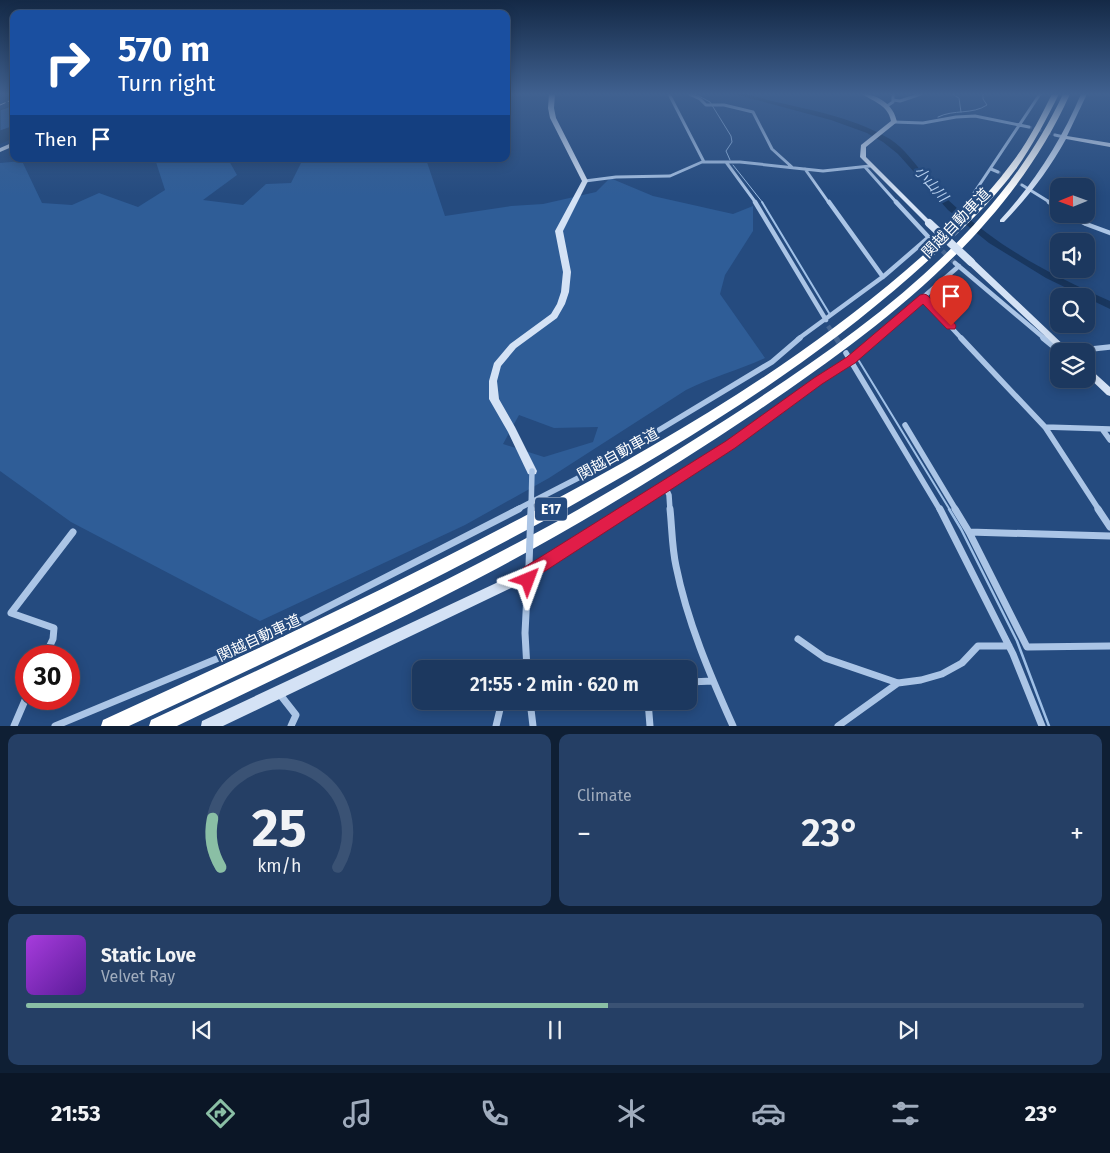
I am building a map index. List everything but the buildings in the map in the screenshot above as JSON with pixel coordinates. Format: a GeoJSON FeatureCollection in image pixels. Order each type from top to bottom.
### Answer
{"type":"FeatureCollection","features":[{"type":"Feature","properties":{"kind":"highway","name":"関越自動車道"},"geometry":{"type":"LineString","coordinates":[[157,726],[335,642],[460,580],[595,508],[685,452],[815,366],[918,285],[1024,153],[1038,128]]}},
{"type":"Feature","properties":{"kind":"highway","name":"関越自動車道"},"geometry":{"type":"LineString","coordinates":[[110,726],[341,617],[462,556],[662,449],[784,370],[851,321],[992,209],[1033,157],[1049,128]]}},
{"type":"Feature","properties":{"kind":"main road"},"geometry":{"type":"LineString","coordinates":[[866,144],[886,130]]}},
{"type":"Feature","properties":{"kind":"main road"},"geometry":{"type":"LineString","coordinates":[[1064,137],[1109,146]]}},
{"type":"Feature","properties":{"kind":"street"},"geometry":{"type":"LineString","coordinates":[[559,128],[585,181]]}},
{"type":"Feature","properties":{"kind":"street"},"geometry":{"type":"LineString","coordinates":[[686,128],[704,162]]}},
{"type":"Feature","properties":{"kind":"street"},"geometry":{"type":"LineString","coordinates":[[761,128],[772,149],[793,168]]}},
{"type":"Feature","properties":{"kind":"street"},"geometry":{"type":"LineString","coordinates":[[974,193],[1019,128]]}},
{"type":"Feature","properties":{"kind":"street"},"geometry":{"type":"LineString","coordinates":[[1002,221],[1029,190],[1068,128]]}},
{"type":"Feature","properties":{"kind":"street"},"geometry":{"type":"LineString","coordinates":[[1056,135],[1064,137]]}},
{"type":"Feature","properties":{"kind":"street"},"geometry":{"type":"LineString","coordinates":[[866,144],[863,146],[862,155],[868,166],[933,242]]}},
{"type":"Feature","properties":{"kind":"street"},"geometry":{"type":"LineString","coordinates":[[585,181],[616,177],[677,175],[695,164],[704,162],[828,170],[868,166],[1057,343]]}},
{"type":"Feature","properties":{"kind":"street"},"geometry":{"type":"LineString","coordinates":[[726,162],[738,180],[754,197],[828,326]]}},
{"type":"Feature","properties":{"kind":"street"},"geometry":{"type":"LineString","coordinates":[[805,169],[883,277]]}},
{"type":"Feature","properties":{"kind":"street"},"geometry":{"type":"LineString","coordinates":[[991,169],[998,172]]}},
{"type":"Feature","properties":{"kind":"street"},"geometry":{"type":"LineString","coordinates":[[528,660],[526,633],[532,471],[494,399],[493,382],[497,365],[512,346],[554,316],[561,304],[565,292],[567,272],[559,231],[585,181]]}},
{"type":"Feature","properties":{"kind":"street"},"geometry":{"type":"LineString","coordinates":[[1022,185],[1050,203]]}},
{"type":"Feature","properties":{"kind":"street"},"geometry":{"type":"LineString","coordinates":[[1084,223],[1110,232]]}},
{"type":"Feature","properties":{"kind":"street"},"geometry":{"type":"LineString","coordinates":[[55,726],[267,638],[586,474],[772,362],[798,339],[883,277],[928,238]]}},
{"type":"Feature","properties":{"kind":"street"},"geometry":{"type":"LineString","coordinates":[[207,726],[529,569],[665,486],[731,444],[818,381],[924,298],[957,264],[1050,343]]}},
{"type":"Feature","properties":{"kind":"street"},"geometry":{"type":"LineString","coordinates":[[924,298],[1045,427],[1110,527]]}},
{"type":"Feature","properties":{"kind":"street"},"geometry":{"type":"LineString","coordinates":[[1095,349],[1109,348]]}},
{"type":"Feature","properties":{"kind":"street"},"geometry":{"type":"LineString","coordinates":[[849,357],[948,523],[1009,646],[1042,726]]}},
{"type":"Feature","properties":{"kind":"street"},"geometry":{"type":"LineString","coordinates":[[1095,378],[1110,392]]}},
{"type":"Feature","properties":{"kind":"street"},"geometry":{"type":"LineString","coordinates":[[905,425],[969,532],[1027,647],[1110,646]]}},
{"type":"Feature","properties":{"kind":"street"},"geometry":{"type":"LineString","coordinates":[[1045,427],[1110,429]]}},
{"type":"Feature","properties":{"kind":"street"},"geometry":{"type":"LineString","coordinates":[[1102,429],[1110,440]]}},
{"type":"Feature","properties":{"kind":"street"},"geometry":{"type":"LineString","coordinates":[[665,486],[669,495],[676,566],[690,617],[713,681],[733,726]]}},
{"type":"Feature","properties":{"kind":"street"},"geometry":{"type":"LineString","coordinates":[[50,645],[54,628],[11,613],[72,532]]}},
{"type":"Feature","properties":{"kind":"street"},"geometry":{"type":"LineString","coordinates":[[969,532],[1110,536]]}},
{"type":"Feature","properties":{"kind":"street"},"geometry":{"type":"LineString","coordinates":[[798,639],[825,658],[898,683],[939,676],[955,668],[978,646],[1009,646]]}},
{"type":"Feature","properties":{"kind":"street"},"geometry":{"type":"LineString","coordinates":[[697,682],[713,681]]}},
{"type":"Feature","properties":{"kind":"street"},"geometry":{"type":"LineString","coordinates":[[838,726],[898,683]]}},
{"type":"Feature","properties":{"kind":"street"},"geometry":{"type":"LineString","coordinates":[[278,692],[296,715],[291,726]]}},
{"type":"Feature","properties":{"kind":"street"},"geometry":{"type":"LineString","coordinates":[[14,726],[21,710]]}},
{"type":"Feature","properties":{"kind":"street"},"geometry":{"type":"LineString","coordinates":[[496,726],[500,710]]}},
{"type":"Feature","properties":{"kind":"street"},"geometry":{"type":"LineString","coordinates":[[531,710],[533,726]]}},
{"type":"Feature","properties":{"kind":"street"},"geometry":{"type":"LineString","coordinates":[[649,710],[650,726]]}},
{"type":"Feature","properties":{"kind":"shaded area"},"geometry":{"type":"Polygon","coordinates":[[[22,162],[42,203],[72,205],[99,193],[138,207],[165,190],[156,162],[230,162],[237,175],[203,200],[243,205],[266,184],[291,183],[302,162],[427,162],[445,216],[511,206],[543,204],[596,192],[610,178],[653,196],[733,214],[753,206],[753,231],[725,275],[720,294],[765,358],[686,390],[549,478],[465,525],[260,621],[71,522],[0,471],[0,163],[22,162]],[[519,415],[503,444],[544,457],[593,442],[598,427],[554,428],[519,415]]]}},
{"type":"Feature","properties":{"kind":"waterway"},"geometry":{"type":"LineString","coordinates":[[726,128],[732,142],[726,151],[730,160]]}},
{"type":"Feature","properties":{"kind":"waterway","name":"小山川"},"geometry":{"type":"LineString","coordinates":[[859,128],[886,140],[894,146],[951,208],[992,241],[1049,276],[1110,305]]}},
{"type":"Feature","properties":{"kind":"waterway"},"geometry":{"type":"LineString","coordinates":[[733,165],[763,203]]}},
{"type":"Feature","properties":{"kind":"waterway"},"geometry":{"type":"LineString","coordinates":[[762,202],[829,313]]}},
{"type":"Feature","properties":{"kind":"waterway"},"geometry":{"type":"LineString","coordinates":[[859,361],[950,510]]}},
{"type":"Feature","properties":{"kind":"waterway"},"geometry":{"type":"LineString","coordinates":[[949,509],[961,529],[1017,641],[1049,726]]}},
{"type":"Feature","properties":{"kind":"tunnel"},"geometry":{"type":"LineString","coordinates":[[1032,128],[1055,135]]}},
{"type":"Feature","properties":{"kind":"tunnel"},"geometry":{"type":"LineString","coordinates":[[998,172],[1022,185]]}},
{"type":"Feature","properties":{"kind":"tunnel"},"geometry":{"type":"LineString","coordinates":[[933,242],[955,263]]}},
{"type":"Feature","properties":{"kind":"tunnel"},"geometry":{"type":"LineString","coordinates":[[828,326],[837,339]]}},
{"type":"Feature","properties":{"kind":"tunnel"},"geometry":{"type":"LineString","coordinates":[[836,338],[846,353]]}},
{"type":"Feature","properties":{"kind":"route"},"geometry":{"type":"LineString","coordinates":[[528,580],[528,574],[731,444],[818,381],[851,360],[872,344],[893,322],[924,298],[951,326]]}}]}
